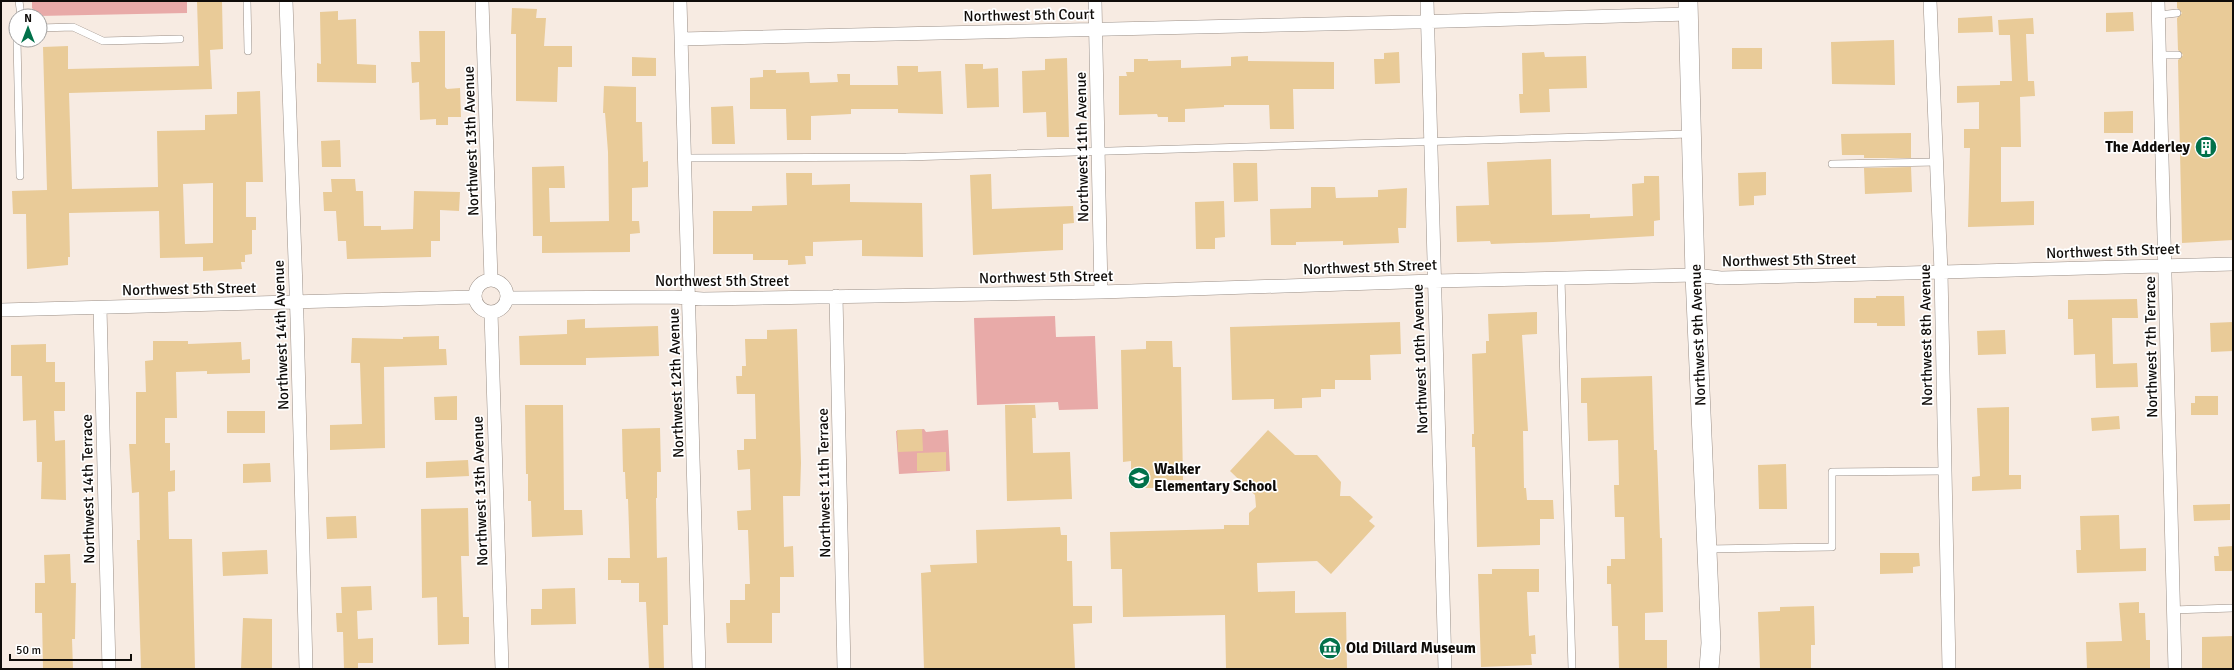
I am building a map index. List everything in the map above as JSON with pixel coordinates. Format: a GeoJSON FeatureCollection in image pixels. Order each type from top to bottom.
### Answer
{"type":"FeatureCollection","features":[{"type":"Feature","properties":{"kind":"main road","name":"Northwest 9th Avenue"},"geometry":{"type":"LineString","coordinates":[[1688,7],[1695,275],[1711,643],[1709,669]]}},
{"type":"Feature","properties":{"kind":"street","name":"Northwest 14th Avenue"},"geometry":{"type":"LineString","coordinates":[[286,1],[297,303],[306,669]]}},
{"type":"Feature","properties":{"kind":"street","name":"Northwest 13th Avenue"},"geometry":{"type":"LineString","coordinates":[[482,1],[491,280]]}},
{"type":"Feature","properties":{"kind":"street","name":"Northwest 12th Avenue"},"geometry":{"type":"LineString","coordinates":[[680,1],[699,669]]}},
{"type":"Feature","properties":{"kind":"street","name":"Northwest 11th Avenue"},"geometry":{"type":"LineString","coordinates":[[1095,1],[1101,292]]}},
{"type":"Feature","properties":{"kind":"street","name":"Northwest 10th Avenue"},"geometry":{"type":"LineString","coordinates":[[1427,1],[1445,669]]}},
{"type":"Feature","properties":{"kind":"street","name":"Northwest 8th Avenue"},"geometry":{"type":"LineString","coordinates":[[1930,1],[1941,272],[1949,669]]}},
{"type":"Feature","properties":{"kind":"street","name":"Northwest 7th Terrace"},"geometry":{"type":"LineString","coordinates":[[2158,1],[2172,610],[2175,669]]}},
{"type":"Feature","properties":{"kind":"street","name":"Northwest 5th Court"},"geometry":{"type":"LineString","coordinates":[[681,39],[1428,22],[1688,7]]}},
{"type":"Feature","properties":{"kind":"street","name":"Northwest 5th Street"},"geometry":{"type":"LineString","coordinates":[[507,298],[689,298],[1101,292],[1434,281],[1695,275],[1721,278],[2233,264]]}},
{"type":"Feature","properties":{"kind":"street"},"geometry":{"type":"LineString","coordinates":[[491,280],[501,283],[507,293],[507,298],[503,307],[491,312],[482,310],[474,297],[474,292],[481,283],[491,280]]}},
{"type":"Feature","properties":{"kind":"street","name":"Northwest 11th Terrace"},"geometry":{"type":"LineString","coordinates":[[836,296],[844,669]]}},
{"type":"Feature","properties":{"kind":"street","name":"Northwest 5th Street"},"geometry":{"type":"LineString","coordinates":[[1,310],[474,297]]}},
{"type":"Feature","properties":{"kind":"street","name":"Northwest 14th Terrace"},"geometry":{"type":"LineString","coordinates":[[100,308],[109,669]]}},
{"type":"Feature","properties":{"kind":"street","name":"Northwest 13th Avenue"},"geometry":{"type":"LineString","coordinates":[[491,312],[502,669]]}},
{"type":"Feature","properties":{"kind":"lane"},"geometry":{"type":"LineString","coordinates":[[247,1],[248,51]]}},
{"type":"Feature","properties":{"kind":"lane"},"geometry":{"type":"LineString","coordinates":[[2159,15],[2177,13]]}},
{"type":"Feature","properties":{"kind":"lane"},"geometry":{"type":"LineString","coordinates":[[48,28],[73,27],[103,41],[180,39]]}},
{"type":"Feature","properties":{"kind":"lane"},"geometry":{"type":"LineString","coordinates":[[17,48],[20,176]]}},
{"type":"Feature","properties":{"kind":"lane"},"geometry":{"type":"LineString","coordinates":[[2160,55],[2178,55]]}},
{"type":"Feature","properties":{"kind":"lane"},"geometry":{"type":"LineString","coordinates":[[685,158],[906,157],[1098,150],[1692,134]]}},
{"type":"Feature","properties":{"kind":"lane"},"geometry":{"type":"LineString","coordinates":[[1832,164],[1936,162]]}},
{"type":"Feature","properties":{"kind":"lane"},"geometry":{"type":"LineString","coordinates":[[1561,278],[1572,669]]}},
{"type":"Feature","properties":{"kind":"lane"},"geometry":{"type":"LineString","coordinates":[[1706,549],[1832,547],[1832,472],[1945,472]]}},
{"type":"Feature","properties":{"kind":"lane"},"geometry":{"type":"LineString","coordinates":[[2172,610],[2233,608]]}},
{"type":"Feature","properties":{"kind":"shaded area"},"geometry":{"type":"Polygon","coordinates":[[[32,1],[187,1],[187,13],[48,16],[48,8],[32,8],[32,1]]]}},
{"type":"Feature","properties":{"kind":"shaded area"},"geometry":{"type":"Polygon","coordinates":[[[1055,316],[1056,337],[1095,336],[1098,409],[1059,410],[1058,402],[977,405],[974,318],[1055,316]]]}},
{"type":"Feature","properties":{"kind":"shaded area"},"geometry":{"type":"Polygon","coordinates":[[[924,429],[926,432],[948,430],[950,471],[899,474],[896,431],[924,429]]]}},
{"type":"Feature","properties":{"kind":"building"},"geometry":{"type":"Polygon","coordinates":[[[197,1],[222,1],[223,49],[210,50],[212,89],[69,93],[72,189],[158,187],[157,131],[205,130],[205,115],[237,114],[237,92],[260,91],[263,182],[246,182],[246,217],[256,217],[256,230],[252,230],[252,254],[245,255],[245,262],[241,262],[242,269],[203,271],[203,257],[160,258],[159,211],[69,213],[70,257],[68,257],[68,265],[27,269],[26,214],[13,214],[12,191],[47,190],[43,48],[68,46],[68,69],[199,66],[197,1]],[[213,183],[183,184],[185,244],[213,243],[213,183]]]}},
{"type":"Feature","properties":{"kind":"building","name":"The Adderley"},"geometry":{"type":"Polygon","coordinates":[[[2177,1],[2233,1],[2233,240],[2182,243],[2178,60],[2183,55],[2178,50],[2177,18],[2182,13],[2177,8],[2177,1]]]}},
{"type":"Feature","properties":{"kind":"building"},"geometry":{"type":"Polygon","coordinates":[[[512,8],[537,9],[536,18],[546,18],[544,46],[572,46],[572,67],[558,67],[557,102],[516,101],[516,34],[511,34],[512,8]]]}},
{"type":"Feature","properties":{"kind":"building"},"geometry":{"type":"Polygon","coordinates":[[[338,11],[338,20],[356,19],[357,64],[376,65],[376,83],[317,82],[317,63],[321,64],[320,12],[338,11]]]}},
{"type":"Feature","properties":{"kind":"building"},"geometry":{"type":"Polygon","coordinates":[[[2133,12],[2134,31],[2106,32],[2106,13],[2133,12]]]}},
{"type":"Feature","properties":{"kind":"building"},"geometry":{"type":"Polygon","coordinates":[[[1992,16],[1993,32],[1958,33],[1958,18],[1992,16]]]}},
{"type":"Feature","properties":{"kind":"building"},"geometry":{"type":"Polygon","coordinates":[[[2033,18],[2034,34],[2026,34],[2028,81],[2034,81],[2035,96],[2020,97],[2021,147],[2001,147],[2001,202],[2034,201],[2034,225],[1968,227],[1970,148],[1964,148],[1964,129],[1979,129],[1979,102],[1957,103],[1957,86],[2000,85],[2000,81],[2012,81],[2010,35],[1999,35],[1998,20],[2033,18]]]}},
{"type":"Feature","properties":{"kind":"building"},"geometry":{"type":"Polygon","coordinates":[[[419,31],[445,31],[445,87],[447,89],[460,88],[461,117],[448,117],[448,125],[436,125],[436,119],[420,120],[419,82],[412,83],[411,62],[420,62],[419,31]]]}},
{"type":"Feature","properties":{"kind":"building"},"geometry":{"type":"Polygon","coordinates":[[[1894,40],[1895,85],[1832,84],[1831,42],[1894,40]]]}},
{"type":"Feature","properties":{"kind":"building"},"geometry":{"type":"Polygon","coordinates":[[[1732,48],[1762,48],[1762,69],[1732,69],[1732,48]]]}},
{"type":"Feature","properties":{"kind":"building"},"geometry":{"type":"Polygon","coordinates":[[[1399,52],[1400,83],[1375,84],[1374,59],[1384,59],[1384,53],[1399,52]]]}},
{"type":"Feature","properties":{"kind":"building"},"geometry":{"type":"Polygon","coordinates":[[[1544,52],[1545,57],[1586,56],[1587,88],[1549,89],[1550,112],[1520,113],[1519,94],[1523,94],[1522,53],[1544,52]]]}},
{"type":"Feature","properties":{"kind":"building"},"geometry":{"type":"Polygon","coordinates":[[[1248,56],[1248,61],[1334,62],[1334,89],[1293,89],[1294,129],[1270,129],[1269,105],[1224,105],[1224,107],[1185,109],[1185,122],[1168,122],[1168,117],[1158,117],[1157,114],[1119,115],[1119,76],[1127,76],[1126,72],[1134,72],[1134,59],[1148,59],[1148,61],[1181,60],[1181,68],[1231,66],[1231,57],[1248,56]]]}},
{"type":"Feature","properties":{"kind":"building"},"geometry":{"type":"Polygon","coordinates":[[[632,57],[656,58],[656,76],[632,76],[632,57]]]}},
{"type":"Feature","properties":{"kind":"building"},"geometry":{"type":"Polygon","coordinates":[[[1067,58],[1069,137],[1047,137],[1046,112],[1023,113],[1022,71],[1045,70],[1045,59],[1067,58]]]}},
{"type":"Feature","properties":{"kind":"building"},"geometry":{"type":"Polygon","coordinates":[[[965,64],[983,64],[983,69],[998,68],[999,107],[967,108],[965,64]]]}},
{"type":"Feature","properties":{"kind":"building"},"geometry":{"type":"Polygon","coordinates":[[[897,66],[918,66],[918,72],[941,71],[943,114],[898,113],[898,109],[851,109],[851,114],[811,116],[811,140],[787,140],[786,109],[750,109],[750,78],[763,77],[763,70],[776,70],[776,73],[809,72],[810,83],[838,82],[837,74],[850,74],[850,85],[898,85],[897,66]]]}},
{"type":"Feature","properties":{"kind":"building"},"geometry":{"type":"Polygon","coordinates":[[[604,86],[636,87],[636,122],[642,122],[643,162],[648,161],[648,187],[632,188],[632,221],[639,221],[640,233],[630,234],[630,252],[542,253],[542,236],[533,236],[532,167],[564,166],[565,188],[549,188],[550,222],[609,221],[608,152],[605,113],[603,113],[604,86]]]}},
{"type":"Feature","properties":{"kind":"building"},"geometry":{"type":"Polygon","coordinates":[[[733,106],[735,144],[712,144],[711,107],[733,106]]]}},
{"type":"Feature","properties":{"kind":"building"},"geometry":{"type":"Polygon","coordinates":[[[2133,111],[2133,133],[2104,133],[2104,112],[2133,111]]]}},
{"type":"Feature","properties":{"kind":"building"},"geometry":{"type":"Polygon","coordinates":[[[1911,133],[1911,158],[1864,158],[1864,155],[1842,155],[1841,134],[1911,133]]]}},
{"type":"Feature","properties":{"kind":"building"},"geometry":{"type":"Polygon","coordinates":[[[340,140],[341,167],[322,167],[321,141],[340,140]]]}},
{"type":"Feature","properties":{"kind":"building"},"geometry":{"type":"Polygon","coordinates":[[[1551,159],[1552,215],[1590,214],[1590,218],[1633,216],[1632,184],[1644,183],[1644,176],[1659,176],[1660,220],[1654,221],[1654,236],[1491,244],[1490,241],[1457,242],[1456,206],[1489,205],[1487,162],[1551,159]]]}},
{"type":"Feature","properties":{"kind":"building"},"geometry":{"type":"Polygon","coordinates":[[[1233,163],[1257,163],[1258,201],[1234,202],[1233,163]]]}},
{"type":"Feature","properties":{"kind":"building"},"geometry":{"type":"Polygon","coordinates":[[[1911,167],[1912,192],[1865,194],[1864,168],[1911,167]]]}},
{"type":"Feature","properties":{"kind":"building"},"geometry":{"type":"Polygon","coordinates":[[[1766,172],[1766,195],[1754,196],[1754,205],[1739,206],[1738,173],[1766,172]]]}},
{"type":"Feature","properties":{"kind":"building"},"geometry":{"type":"Polygon","coordinates":[[[786,173],[812,173],[812,185],[850,184],[850,202],[922,203],[923,257],[862,256],[862,240],[813,242],[813,256],[805,256],[806,264],[788,265],[788,260],[753,260],[753,254],[713,254],[713,211],[752,211],[752,206],[787,205],[786,173]]]}},
{"type":"Feature","properties":{"kind":"building"},"geometry":{"type":"Polygon","coordinates":[[[991,174],[992,209],[1073,206],[1074,223],[1063,224],[1063,250],[973,255],[970,175],[991,174]]]}},
{"type":"Feature","properties":{"kind":"building"},"geometry":{"type":"Polygon","coordinates":[[[331,179],[355,179],[356,191],[363,191],[364,226],[381,226],[381,230],[413,229],[414,191],[460,192],[459,211],[440,210],[440,241],[431,241],[431,257],[347,259],[346,241],[338,241],[336,211],[324,211],[323,192],[332,192],[331,179]]]}},
{"type":"Feature","properties":{"kind":"building"},"geometry":{"type":"Polygon","coordinates":[[[1311,187],[1335,187],[1336,198],[1378,197],[1378,190],[1407,188],[1406,228],[1398,228],[1399,243],[1343,245],[1343,241],[1296,242],[1296,245],[1271,245],[1270,209],[1311,208],[1311,187]]]}},
{"type":"Feature","properties":{"kind":"building"},"geometry":{"type":"Polygon","coordinates":[[[1224,201],[1225,237],[1215,238],[1215,249],[1196,249],[1195,202],[1224,201]]]}},
{"type":"Feature","properties":{"kind":"building"},"geometry":{"type":"Polygon","coordinates":[[[1876,296],[1904,296],[1905,326],[1877,326],[1877,323],[1854,323],[1854,298],[1876,298],[1876,296]]]}},
{"type":"Feature","properties":{"kind":"building"},"geometry":{"type":"Polygon","coordinates":[[[2137,299],[2138,318],[2112,318],[2113,364],[2137,363],[2138,387],[2096,388],[2095,354],[2074,355],[2073,319],[2068,319],[2068,300],[2137,299]]]}},
{"type":"Feature","properties":{"kind":"building"},"geometry":{"type":"Polygon","coordinates":[[[1537,312],[1537,334],[1522,335],[1528,431],[1523,431],[1524,488],[1526,488],[1527,500],[1553,500],[1554,519],[1540,519],[1540,545],[1477,547],[1475,447],[1472,447],[1472,434],[1474,434],[1472,354],[1486,353],[1486,341],[1489,341],[1488,314],[1537,312]]]}},
{"type":"Feature","properties":{"kind":"building"},"geometry":{"type":"Polygon","coordinates":[[[585,319],[585,328],[658,326],[659,356],[586,358],[586,365],[520,365],[519,336],[567,334],[567,320],[585,319]]]}},
{"type":"Feature","properties":{"kind":"building"},"geometry":{"type":"Polygon","coordinates":[[[1400,322],[1401,354],[1370,355],[1371,380],[1335,380],[1335,389],[1321,389],[1321,397],[1302,398],[1302,408],[1274,409],[1274,399],[1232,400],[1230,327],[1400,322]]]}},
{"type":"Feature","properties":{"kind":"building"},"geometry":{"type":"Polygon","coordinates":[[[2233,322],[2233,351],[2211,352],[2210,323],[2233,322]]]}},
{"type":"Feature","properties":{"kind":"building"},"geometry":{"type":"Polygon","coordinates":[[[797,329],[801,463],[800,496],[783,496],[784,547],[793,546],[794,577],[780,577],[780,613],[772,613],[772,643],[727,643],[726,623],[730,623],[730,600],[745,600],[745,584],[750,584],[748,530],[738,530],[737,511],[751,510],[750,469],[738,470],[737,450],[744,450],[744,439],[756,439],[755,394],[737,394],[736,376],[742,376],[742,366],[746,366],[745,339],[767,339],[767,330],[797,329]]]}},
{"type":"Feature","properties":{"kind":"building"},"geometry":{"type":"Polygon","coordinates":[[[2005,330],[2006,354],[1978,355],[1977,331],[2005,330]]]}},
{"type":"Feature","properties":{"kind":"building"},"geometry":{"type":"Polygon","coordinates":[[[439,336],[439,349],[446,349],[447,365],[384,367],[385,448],[330,450],[330,425],[362,424],[360,363],[351,363],[352,338],[403,339],[403,337],[439,336]]]}},
{"type":"Feature","properties":{"kind":"building"},"geometry":{"type":"Polygon","coordinates":[[[153,341],[188,341],[188,344],[241,342],[242,360],[250,359],[250,373],[207,374],[207,371],[176,372],[177,418],[165,418],[165,443],[170,443],[170,471],[175,470],[175,491],[168,492],[169,539],[192,539],[195,669],[141,669],[137,540],[140,540],[139,492],[132,493],[129,444],[136,444],[136,392],[146,392],[145,361],[153,360],[153,341]]]}},
{"type":"Feature","properties":{"kind":"building"},"geometry":{"type":"Polygon","coordinates":[[[1146,341],[1172,341],[1173,367],[1181,367],[1183,480],[1159,480],[1159,488],[1131,488],[1131,461],[1123,462],[1121,350],[1146,349],[1146,341]]]}},
{"type":"Feature","properties":{"kind":"building"},"geometry":{"type":"Polygon","coordinates":[[[46,344],[46,362],[55,362],[55,382],[65,382],[65,411],[54,411],[55,441],[65,440],[66,500],[41,499],[42,462],[37,462],[36,420],[23,421],[22,376],[11,376],[11,345],[46,344]]]}},
{"type":"Feature","properties":{"kind":"building"},"geometry":{"type":"Polygon","coordinates":[[[1652,376],[1654,450],[1657,450],[1660,538],[1662,538],[1663,612],[1645,613],[1645,640],[1667,640],[1667,669],[1619,669],[1618,626],[1612,626],[1611,584],[1607,584],[1607,566],[1611,566],[1611,559],[1625,559],[1624,517],[1615,517],[1614,485],[1619,485],[1618,440],[1588,441],[1587,403],[1581,403],[1581,378],[1652,376]]]}},
{"type":"Feature","properties":{"kind":"building"},"geometry":{"type":"Polygon","coordinates":[[[457,396],[457,420],[435,420],[434,397],[457,396]]]}},
{"type":"Feature","properties":{"kind":"building"},"geometry":{"type":"Polygon","coordinates":[[[2195,396],[2218,396],[2218,415],[2191,415],[2191,403],[2195,403],[2195,396]]]}},
{"type":"Feature","properties":{"kind":"building"},"geometry":{"type":"Polygon","coordinates":[[[525,405],[563,405],[564,510],[582,510],[583,535],[532,537],[531,501],[528,501],[528,474],[526,474],[525,405]]]}},
{"type":"Feature","properties":{"kind":"building"},"geometry":{"type":"Polygon","coordinates":[[[1005,405],[1035,405],[1036,418],[1032,418],[1033,453],[1070,452],[1072,499],[1007,501],[1005,405]]]}},
{"type":"Feature","properties":{"kind":"building"},"geometry":{"type":"Polygon","coordinates":[[[2009,407],[2009,475],[2021,475],[2021,489],[1972,491],[1972,477],[1980,476],[1977,408],[2009,407]]]}},
{"type":"Feature","properties":{"kind":"building"},"geometry":{"type":"Polygon","coordinates":[[[227,411],[265,411],[265,433],[227,433],[227,411]]]}},
{"type":"Feature","properties":{"kind":"building"},"geometry":{"type":"Polygon","coordinates":[[[2119,416],[2120,429],[2092,431],[2091,418],[2119,416]]]}},
{"type":"Feature","properties":{"kind":"building"},"geometry":{"type":"Polygon","coordinates":[[[660,428],[661,472],[657,472],[656,498],[657,558],[667,557],[668,625],[663,625],[664,669],[649,669],[646,602],[639,602],[639,583],[621,583],[621,580],[608,580],[608,558],[630,558],[628,499],[626,499],[625,472],[623,472],[622,429],[660,428]]]}},
{"type":"Feature","properties":{"kind":"building"},"geometry":{"type":"Polygon","coordinates":[[[922,429],[923,451],[898,452],[897,430],[922,429]]]}},
{"type":"Feature","properties":{"kind":"building"},"geometry":{"type":"Polygon","coordinates":[[[1268,430],[1295,455],[1317,455],[1341,482],[1340,496],[1350,496],[1373,517],[1369,521],[1375,526],[1331,574],[1317,561],[1257,563],[1258,592],[1295,591],[1295,613],[1346,612],[1347,669],[1226,669],[1225,615],[1123,617],[1122,569],[1111,569],[1110,532],[1224,529],[1224,525],[1249,525],[1249,513],[1256,507],[1255,495],[1230,471],[1268,430]]]}},
{"type":"Feature","properties":{"kind":"building"},"geometry":{"type":"Polygon","coordinates":[[[946,452],[946,471],[917,471],[917,453],[946,452]]]}},
{"type":"Feature","properties":{"kind":"building"},"geometry":{"type":"Polygon","coordinates":[[[468,460],[469,476],[426,478],[426,462],[468,460]]]}},
{"type":"Feature","properties":{"kind":"building"},"geometry":{"type":"Polygon","coordinates":[[[270,463],[271,482],[243,483],[243,464],[270,463]]]}},
{"type":"Feature","properties":{"kind":"building"},"geometry":{"type":"Polygon","coordinates":[[[1786,464],[1787,509],[1759,509],[1758,465],[1786,464]]]}},
{"type":"Feature","properties":{"kind":"building"},"geometry":{"type":"Polygon","coordinates":[[[2230,504],[2230,520],[2194,521],[2193,505],[2230,504]]]}},
{"type":"Feature","properties":{"kind":"building"},"geometry":{"type":"Polygon","coordinates":[[[468,508],[469,556],[461,556],[463,617],[469,617],[469,644],[438,645],[437,597],[422,598],[421,509],[468,508]]]}},
{"type":"Feature","properties":{"kind":"building"},"geometry":{"type":"Polygon","coordinates":[[[2119,515],[2120,549],[2146,548],[2146,571],[2077,573],[2076,550],[2081,550],[2080,516],[2119,515]]]}},
{"type":"Feature","properties":{"kind":"building"},"geometry":{"type":"Polygon","coordinates":[[[356,516],[357,538],[327,539],[326,517],[356,516]]]}},
{"type":"Feature","properties":{"kind":"building"},"geometry":{"type":"Polygon","coordinates":[[[1060,527],[1061,535],[1067,535],[1067,561],[1072,561],[1073,606],[1092,606],[1092,623],[1073,624],[1075,669],[924,669],[921,573],[931,572],[930,565],[977,563],[976,530],[1060,527]]]}},
{"type":"Feature","properties":{"kind":"building"},"geometry":{"type":"Polygon","coordinates":[[[2233,546],[2233,571],[2215,571],[2214,556],[2219,556],[2218,547],[2233,546]]]}},
{"type":"Feature","properties":{"kind":"building"},"geometry":{"type":"Polygon","coordinates":[[[267,550],[268,574],[223,576],[222,552],[267,550]]]}},
{"type":"Feature","properties":{"kind":"building"},"geometry":{"type":"Polygon","coordinates":[[[1880,553],[1919,553],[1920,566],[1913,567],[1913,573],[1880,574],[1880,553]]]}},
{"type":"Feature","properties":{"kind":"building"},"geometry":{"type":"Polygon","coordinates":[[[70,554],[71,583],[76,583],[75,639],[72,639],[73,669],[43,669],[42,613],[35,613],[35,583],[45,583],[44,555],[70,554]]]}},
{"type":"Feature","properties":{"kind":"building"},"geometry":{"type":"Polygon","coordinates":[[[1492,569],[1539,569],[1539,592],[1527,592],[1529,636],[1535,635],[1536,654],[1531,654],[1532,665],[1481,667],[1478,574],[1492,574],[1492,569]]]}},
{"type":"Feature","properties":{"kind":"building"},"geometry":{"type":"Polygon","coordinates":[[[371,586],[372,610],[357,611],[358,639],[373,638],[373,663],[358,663],[358,669],[344,669],[343,632],[337,632],[336,613],[342,613],[341,587],[371,586]]]}},
{"type":"Feature","properties":{"kind":"building"},"geometry":{"type":"Polygon","coordinates":[[[575,588],[576,624],[531,625],[531,609],[542,609],[542,589],[575,588]]]}},
{"type":"Feature","properties":{"kind":"building"},"geometry":{"type":"Polygon","coordinates":[[[2139,602],[2139,613],[2145,613],[2146,640],[2150,640],[2150,669],[2087,669],[2086,642],[2122,641],[2119,603],[2139,602]]]}},
{"type":"Feature","properties":{"kind":"building"},"geometry":{"type":"Polygon","coordinates":[[[1814,606],[1815,645],[1811,645],[1811,669],[1760,669],[1758,612],[1780,611],[1780,607],[1814,606]]]}},
{"type":"Feature","properties":{"kind":"building"},"geometry":{"type":"Polygon","coordinates":[[[243,618],[272,619],[272,669],[241,669],[243,618]]]}},
{"type":"Feature","properties":{"kind":"building"},"geometry":{"type":"Polygon","coordinates":[[[2233,636],[2233,669],[2202,669],[2202,637],[2233,636]]]}},
{"type":"Feature","properties":{"kind":"place","name":"The Adderley"},"geometry":{"type":"Point","coordinates":[2206,147]}},
{"type":"Feature","properties":{"kind":"place","name":"Walker Elementary School"},"geometry":{"type":"Point","coordinates":[1139,478]}},
{"type":"Feature","properties":{"kind":"place","name":"Old Dillard Museum"},"geometry":{"type":"Point","coordinates":[1330,648]}}]}
